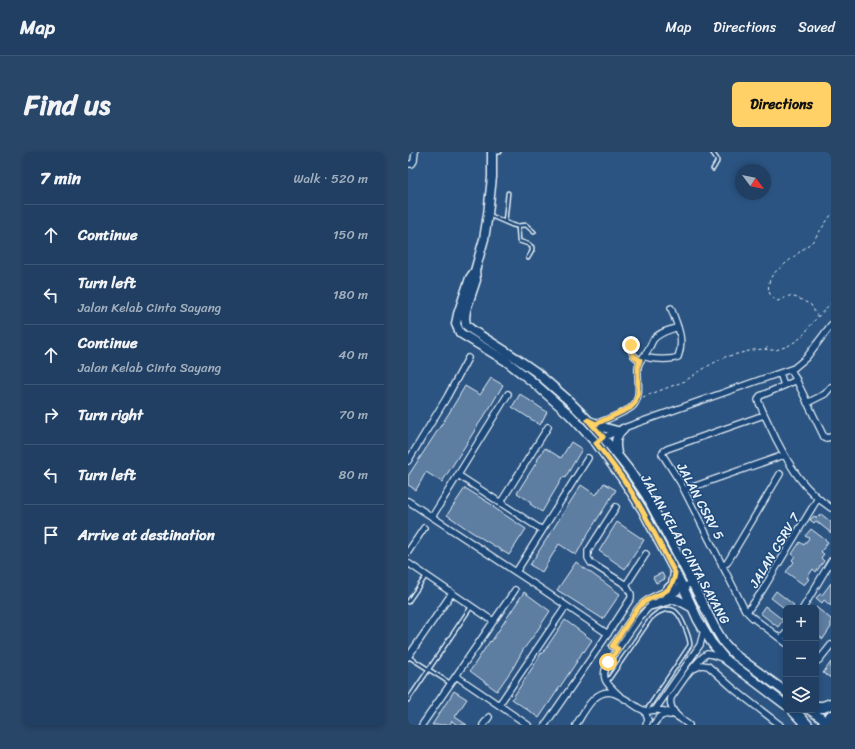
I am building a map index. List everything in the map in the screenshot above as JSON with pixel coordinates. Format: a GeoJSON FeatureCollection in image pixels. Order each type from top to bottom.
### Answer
{"type":"FeatureCollection","features":[{"type":"Feature","properties":{"kind":"highway"},"geometry":{"type":"LineString","coordinates":[[819,708],[831,704]]}},
{"type":"Feature","properties":{"kind":"highway"},"geometry":{"type":"LineString","coordinates":[[797,713],[807,725]]}},
{"type":"Feature","properties":{"kind":"main road","name":"JALAN KELAB CINTA SAYANG"},"geometry":{"type":"LineString","coordinates":[[495,152],[484,239],[475,271],[470,278],[458,314],[456,324],[460,333],[506,361],[534,383],[570,415],[596,443],[642,509],[683,587],[692,608],[714,646],[725,658],[783,703]]}},
{"type":"Feature","properties":{"kind":"main road","name":"JALAN KELAB CINTA SAYANG"},"geometry":{"type":"LineString","coordinates":[[475,271],[476,280],[466,310],[466,325],[532,369],[559,391],[603,437],[646,495],[724,643],[730,651],[783,690]]}},
{"type":"Feature","properties":{"kind":"main road"},"geometry":{"type":"LineString","coordinates":[[588,420],[609,429],[620,430],[615,446],[617,455]]}},
{"type":"Feature","properties":{"kind":"main road"},"geometry":{"type":"LineString","coordinates":[[666,591],[673,584],[675,573]]}},
{"type":"Feature","properties":{"kind":"main road"},"geometry":{"type":"LineString","coordinates":[[652,605],[674,599],[692,608]]}},
{"type":"Feature","properties":{"kind":"main road"},"geometry":{"type":"LineString","coordinates":[[798,713],[814,725]]}},
{"type":"Feature","properties":{"kind":"main road"},"geometry":{"type":"LineString","coordinates":[[814,713],[828,722]]}},
{"type":"Feature","properties":{"kind":"street"},"geometry":{"type":"LineString","coordinates":[[408,164],[412,164],[414,161],[414,152]]}},
{"type":"Feature","properties":{"kind":"street"},"geometry":{"type":"LineString","coordinates":[[631,341],[632,354],[636,358],[677,358],[679,355],[681,339],[671,308]]}},
{"type":"Feature","properties":{"kind":"street"},"geometry":{"type":"LineString","coordinates":[[596,443],[603,437],[620,430],[791,369],[800,364],[806,358],[831,325]]}},
{"type":"Feature","properties":{"kind":"street"},"geometry":{"type":"LineString","coordinates":[[596,424],[633,406],[637,400],[638,366],[642,358],[657,336],[678,327]]}},
{"type":"Feature","properties":{"kind":"street"},"geometry":{"type":"LineString","coordinates":[[408,461],[447,397],[468,358]]}},
{"type":"Feature","properties":{"kind":"street"},"geometry":{"type":"LineString","coordinates":[[791,369],[824,437],[831,437]]}},
{"type":"Feature","properties":{"kind":"street"},"geometry":{"type":"LineString","coordinates":[[780,373],[784,385]]}},
{"type":"Feature","properties":{"kind":"street"},"geometry":{"type":"LineString","coordinates":[[797,380],[760,396],[758,400],[764,415],[793,470],[808,489],[831,508]]}},
{"type":"Feature","properties":{"kind":"street"},"geometry":{"type":"LineString","coordinates":[[807,403],[825,394],[831,387]]}},
{"type":"Feature","properties":{"kind":"street"},"geometry":{"type":"LineString","coordinates":[[432,517],[508,394]]}},
{"type":"Feature","properties":{"kind":"street","name":"JALAN CSRV 5"},"geometry":{"type":"LineString","coordinates":[[764,415],[664,451],[663,456],[677,476],[742,605],[747,612],[781,639]]}},
{"type":"Feature","properties":{"kind":"street"},"geometry":{"type":"LineString","coordinates":[[501,502],[548,427]]}},
{"type":"Feature","properties":{"kind":"street"},"geometry":{"type":"LineString","coordinates":[[684,490],[784,455]]}},
{"type":"Feature","properties":{"kind":"street"},"geometry":{"type":"LineString","coordinates":[[516,572],[588,458]]}},
{"type":"Feature","properties":{"kind":"street"},"geometry":{"type":"LineString","coordinates":[[722,566],[730,558],[780,474]]}},
{"type":"Feature","properties":{"kind":"street"},"geometry":{"type":"LineString","coordinates":[[458,475],[542,530]]}},
{"type":"Feature","properties":{"kind":"street","name":"JALAN CSRV 7"},"geometry":{"type":"LineString","coordinates":[[747,612],[762,591],[818,498]]}},
{"type":"Feature","properties":{"kind":"street"},"geometry":{"type":"LineString","coordinates":[[408,503],[432,517],[566,606],[609,633],[619,636]]}},
{"type":"Feature","properties":{"kind":"street"},"geometry":{"type":"LineString","coordinates":[[545,725],[609,633],[631,598],[631,594],[626,585],[591,562],[588,556],[588,551],[616,507]]}},
{"type":"Feature","properties":{"kind":"street"},"geometry":{"type":"LineString","coordinates":[[408,552],[424,528]]}},
{"type":"Feature","properties":{"kind":"street"},"geometry":{"type":"LineString","coordinates":[[626,585],[646,554]]}},
{"type":"Feature","properties":{"kind":"street"},"geometry":{"type":"LineString","coordinates":[[805,605],[831,561]]}},
{"type":"Feature","properties":{"kind":"street"},"geometry":{"type":"LineString","coordinates":[[408,563],[493,621]]}},
{"type":"Feature","properties":{"kind":"street"},"geometry":{"type":"LineString","coordinates":[[612,646],[640,606],[647,600],[666,591],[692,583]]}},
{"type":"Feature","properties":{"kind":"street"},"geometry":{"type":"LineString","coordinates":[[683,587],[648,608],[640,617],[604,670],[604,675],[610,688],[645,711],[667,711],[689,725]]}},
{"type":"Feature","properties":{"kind":"street"},"geometry":{"type":"LineString","coordinates":[[422,725],[515,590]]}},
{"type":"Feature","properties":{"kind":"street"},"geometry":{"type":"LineString","coordinates":[[408,657],[452,593]]}},
{"type":"Feature","properties":{"kind":"street"},"geometry":{"type":"LineString","coordinates":[[499,705],[566,606]]}},
{"type":"Feature","properties":{"kind":"street"},"geometry":{"type":"LineString","coordinates":[[654,710],[700,645],[704,630]]}},
{"type":"Feature","properties":{"kind":"street"},"geometry":{"type":"LineString","coordinates":[[603,641],[618,649]]}},
{"type":"Feature","properties":{"kind":"street"},"geometry":{"type":"LineString","coordinates":[[819,660],[831,645]]}},
{"type":"Feature","properties":{"kind":"street"},"geometry":{"type":"LineString","coordinates":[[681,719],[672,709],[670,704],[673,696],[691,670],[700,659],[708,654],[725,658]]}},
{"type":"Feature","properties":{"kind":"street"},"geometry":{"type":"LineString","coordinates":[[691,670],[702,665],[708,666],[735,690],[780,725]]}},
{"type":"Feature","properties":{"kind":"street"},"geometry":{"type":"LineString","coordinates":[[456,676],[528,725]]}},
{"type":"Feature","properties":{"kind":"street"},"geometry":{"type":"LineString","coordinates":[[576,725],[599,694],[610,693],[620,696]]}},
{"type":"Feature","properties":{"kind":"street"},"geometry":{"type":"LineString","coordinates":[[645,711],[648,720],[646,725]]}},
{"type":"Feature","properties":{"kind":"street"},"geometry":{"type":"LineString","coordinates":[[653,725],[664,715],[674,716],[681,719]]}},
{"type":"Feature","properties":{"kind":"street"},"geometry":{"type":"LineString","coordinates":[[483,725],[489,716]]}},
{"type":"Feature","properties":{"kind":"lane"},"geometry":{"type":"LineString","coordinates":[[712,152],[717,159],[713,169]]}},
{"type":"Feature","properties":{"kind":"lane"},"geometry":{"type":"LineString","coordinates":[[505,222],[508,194]]}},
{"type":"Feature","properties":{"kind":"lane"},"geometry":{"type":"LineString","coordinates":[[488,214],[512,225],[526,225],[534,232]]}},
{"type":"Feature","properties":{"kind":"lane"},"geometry":{"type":"LineString","coordinates":[[518,226],[519,241],[532,247],[532,251],[528,258]]}},
{"type":"Feature","properties":{"kind":"lane"},"geometry":{"type":"LineString","coordinates":[[408,602],[426,575]]}},
{"type":"Feature","properties":{"kind":"lane"},"geometry":{"type":"LineString","coordinates":[[408,700],[471,606]]}},
{"type":"Feature","properties":{"kind":"lane"},"geometry":{"type":"LineString","coordinates":[[607,683],[651,618],[655,614],[664,610],[675,611],[684,624],[690,640],[690,645],[645,711]]}},
{"type":"Feature","properties":{"kind":"lane"},"geometry":{"type":"LineString","coordinates":[[408,657],[451,683]]}},
{"type":"Feature","properties":{"kind":"path"},"geometry":{"type":"LineString","coordinates":[[818,317],[811,305],[798,298],[789,296],[778,300],[773,298],[769,292],[770,279],[774,272],[813,240],[831,215]]}},
{"type":"Feature","properties":{"kind":"path"},"geometry":{"type":"LineString","coordinates":[[637,400],[693,377],[725,357],[743,352],[764,349],[776,350],[788,346],[805,333],[831,303]]}},
{"type":"Feature","properties":{"kind":"path"},"geometry":{"type":"LineString","coordinates":[[764,349],[770,346]]}},
{"type":"Feature","properties":{"kind":"building"},"geometry":{"type":"Polygon","coordinates":[[[491,378],[503,385],[442,482],[426,472],[416,490],[408,485],[408,476],[465,386],[480,395],[491,378]]]}},
{"type":"Feature","properties":{"kind":"building"},"geometry":{"type":"Polygon","coordinates":[[[520,394],[547,412],[540,425],[512,407],[520,394]]]}},
{"type":"Feature","properties":{"kind":"building"},"geometry":{"type":"Polygon","coordinates":[[[571,442],[582,449],[542,512],[530,504],[531,502],[517,493],[545,448],[561,458],[571,442]]]}},
{"type":"Feature","properties":{"kind":"building"},"geometry":{"type":"Polygon","coordinates":[[[604,483],[616,490],[576,555],[559,544],[542,572],[530,565],[581,485],[596,495],[604,483]]]}},
{"type":"Feature","properties":{"kind":"building"},"geometry":{"type":"Polygon","coordinates":[[[465,488],[494,506],[493,507],[526,529],[509,555],[447,515],[465,488]]]}},
{"type":"Feature","properties":{"kind":"building"},"geometry":{"type":"Polygon","coordinates":[[[821,514],[831,522],[831,533],[816,521],[814,523],[810,520],[814,516],[817,518],[821,514]]]}},
{"type":"Feature","properties":{"kind":"building"},"geometry":{"type":"Polygon","coordinates":[[[617,522],[644,540],[625,569],[599,551],[617,522]]]}},
{"type":"Feature","properties":{"kind":"building"},"geometry":{"type":"Polygon","coordinates":[[[811,529],[828,542],[821,552],[824,554],[821,558],[824,561],[816,572],[813,569],[807,578],[809,579],[804,585],[786,572],[794,562],[792,560],[795,556],[792,554],[800,542],[804,545],[809,538],[805,536],[811,529]]]}},
{"type":"Feature","properties":{"kind":"building"},"geometry":{"type":"Polygon","coordinates":[[[576,562],[620,594],[603,619],[557,590],[576,562]]]}},
{"type":"Feature","properties":{"kind":"building"},"geometry":{"type":"Polygon","coordinates":[[[662,573],[665,579],[656,583],[653,577],[662,573]]]}},
{"type":"Feature","properties":{"kind":"building"},"geometry":{"type":"Polygon","coordinates":[[[831,583],[831,606],[824,600],[822,603],[816,598],[820,594],[822,595],[831,583]]]}},
{"type":"Feature","properties":{"kind":"building"},"geometry":{"type":"Polygon","coordinates":[[[776,591],[794,605],[783,605],[783,607],[771,598],[776,591]]]}},
{"type":"Feature","properties":{"kind":"building"},"geometry":{"type":"Polygon","coordinates":[[[524,592],[550,611],[497,691],[470,671],[524,592]]]}},
{"type":"Feature","properties":{"kind":"building"},"geometry":{"type":"Polygon","coordinates":[[[765,606],[783,620],[778,627],[760,613],[765,606]]]}},
{"type":"Feature","properties":{"kind":"building"},"geometry":{"type":"Polygon","coordinates":[[[819,609],[831,619],[831,627],[823,639],[819,636],[819,609]]]}},
{"type":"Feature","properties":{"kind":"building"},"geometry":{"type":"Polygon","coordinates":[[[565,620],[592,640],[584,652],[583,651],[539,718],[512,699],[541,653],[542,654],[565,620]]]}},
{"type":"Feature","properties":{"kind":"building"},"geometry":{"type":"Polygon","coordinates":[[[831,662],[831,678],[823,673],[831,662]]]}},
{"type":"Feature","properties":{"kind":"building"},"geometry":{"type":"Polygon","coordinates":[[[454,691],[467,699],[455,717],[467,725],[457,725],[452,721],[449,725],[432,725],[454,691]]]}},
{"type":"Feature","properties":{"kind":"route"},"geometry":{"type":"LineString","coordinates":[[608,662],[618,649],[612,646],[637,609],[647,600],[671,587],[675,573],[633,494],[596,443],[603,437],[588,420],[596,424],[630,408],[637,400],[638,366],[640,360],[632,354],[631,345]]}}]}
